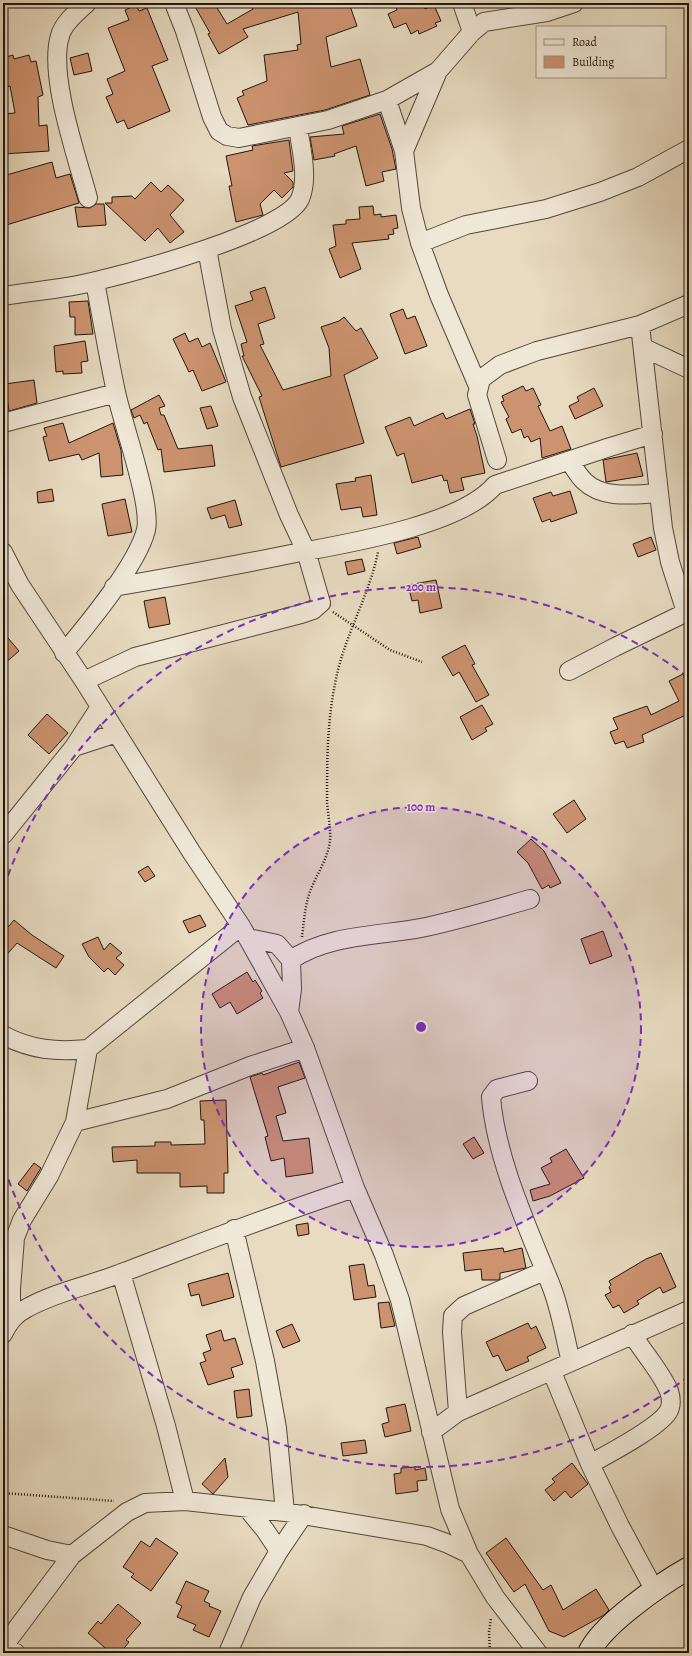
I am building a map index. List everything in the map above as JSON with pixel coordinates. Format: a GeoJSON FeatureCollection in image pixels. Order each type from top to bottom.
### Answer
{"type":"FeatureCollection","features":[{"type":"Feature","properties":{"kind":"street"},"geometry":{"type":"LineString","coordinates":[[87,3],[76,13],[60,34],[56,54],[58,77],[88,198]]}},
{"type":"Feature","properties":{"kind":"street"},"geometry":{"type":"LineString","coordinates":[[174,3],[185,32],[212,117],[220,131],[227,136],[239,138],[298,127],[361,110],[387,100],[438,71]]}},
{"type":"Feature","properties":{"kind":"street"},"geometry":{"type":"LineString","coordinates":[[462,3],[472,32]]}},
{"type":"Feature","properties":{"kind":"street"},"geometry":{"type":"LineString","coordinates":[[404,151],[438,71],[472,32],[484,22],[547,12],[574,3]]}},
{"type":"Feature","properties":{"kind":"street"},"geometry":{"type":"LineString","coordinates":[[387,100],[404,151],[411,208],[420,243],[441,301],[478,386],[478,403],[497,460]]}},
{"type":"Feature","properties":{"kind":"street"},"geometry":{"type":"LineString","coordinates":[[3,296],[95,282],[231,242],[271,222],[286,212],[299,200],[304,181],[298,127]]}},
{"type":"Feature","properties":{"kind":"street"},"geometry":{"type":"LineString","coordinates":[[420,243],[466,225],[546,209],[600,192],[638,177],[689,149]]}},
{"type":"Feature","properties":{"kind":"street"},"geometry":{"type":"LineString","coordinates":[[84,681],[135,658],[301,614],[313,610],[321,603],[306,551],[289,515],[242,397],[222,330],[207,249]]}},
{"type":"Feature","properties":{"kind":"street"},"geometry":{"type":"LineString","coordinates":[[64,653],[114,587],[142,541],[146,528],[146,512],[140,483],[116,393],[95,282]]}},
{"type":"Feature","properties":{"kind":"street"},"geometry":{"type":"LineString","coordinates":[[478,386],[487,373],[500,365],[537,351],[640,325],[689,304]]}},
{"type":"Feature","properties":{"kind":"street"},"geometry":{"type":"LineString","coordinates":[[569,672],[687,611],[670,562],[659,493],[644,348],[640,325]]}},
{"type":"Feature","properties":{"kind":"street"},"geometry":{"type":"LineString","coordinates":[[644,348],[689,369]]}},
{"type":"Feature","properties":{"kind":"street"},"geometry":{"type":"LineString","coordinates":[[3,423],[116,393]]}},
{"type":"Feature","properties":{"kind":"street"},"geometry":{"type":"LineString","coordinates":[[114,587],[381,536],[442,518],[486,496],[495,485],[653,434]]}},
{"type":"Feature","properties":{"kind":"street"},"geometry":{"type":"LineString","coordinates":[[569,461],[584,482],[601,492],[626,494],[659,493]]}},
{"type":"Feature","properties":{"kind":"street"},"geometry":{"type":"LineString","coordinates":[[3,552],[20,585],[84,681],[192,853],[244,932],[289,1012],[305,1048],[355,1188],[384,1255],[400,1300],[450,1509],[469,1554],[495,1597],[538,1653]]}},
{"type":"Feature","properties":{"kind":"street"},"geometry":{"type":"LineString","coordinates":[[3,835],[74,747],[100,707]]}},
{"type":"Feature","properties":{"kind":"street"},"geometry":{"type":"LineString","coordinates":[[74,747],[116,733]]}},
{"type":"Feature","properties":{"kind":"street"},"geometry":{"type":"LineString","coordinates":[[296,956],[325,943],[427,926],[530,899]]}},
{"type":"Feature","properties":{"kind":"street"},"geometry":{"type":"LineString","coordinates":[[244,932],[277,944],[284,950],[296,956]]}},
{"type":"Feature","properties":{"kind":"street"},"geometry":{"type":"LineString","coordinates":[[3,1035],[41,1048],[63,1052],[88,1049],[244,932]]}},
{"type":"Feature","properties":{"kind":"street"},"geometry":{"type":"LineString","coordinates":[[289,1012],[293,969],[296,956]]}},
{"type":"Feature","properties":{"kind":"street"},"geometry":{"type":"LineString","coordinates":[[75,1122],[167,1099],[250,1066],[305,1048]]}},
{"type":"Feature","properties":{"kind":"street"},"geometry":{"type":"LineString","coordinates":[[7,1326],[15,1238],[22,1220],[49,1176],[75,1122],[88,1049]]}},
{"type":"Feature","properties":{"kind":"street"},"geometry":{"type":"LineString","coordinates":[[528,1081],[497,1089],[491,1097],[492,1114],[498,1139],[552,1290],[571,1362]]}},
{"type":"Feature","properties":{"kind":"street"},"geometry":{"type":"LineString","coordinates":[[7,1326],[26,1308],[50,1297],[121,1273],[234,1229],[355,1188]]}},
{"type":"Feature","properties":{"kind":"street"},"geometry":{"type":"LineString","coordinates":[[234,1229],[265,1361],[277,1428],[285,1512]]}},
{"type":"Feature","properties":{"kind":"street"},"geometry":{"type":"LineString","coordinates":[[458,1412],[452,1339],[454,1316],[464,1306],[544,1271]]}},
{"type":"Feature","properties":{"kind":"street"},"geometry":{"type":"LineString","coordinates":[[121,1273],[166,1426],[185,1501]]}},
{"type":"Feature","properties":{"kind":"street"},"geometry":{"type":"LineString","coordinates":[[431,1432],[458,1412],[552,1372],[632,1334],[689,1310]]}},
{"type":"Feature","properties":{"kind":"street"},"geometry":{"type":"LineString","coordinates":[[590,1464],[626,1444],[651,1427],[669,1410],[671,1404],[669,1391],[632,1334]]}},
{"type":"Feature","properties":{"kind":"street"},"geometry":{"type":"LineString","coordinates":[[552,1372],[590,1464],[620,1526],[655,1591]]}},
{"type":"Feature","properties":{"kind":"street"},"geometry":{"type":"LineString","coordinates":[[16,1653],[3,1647],[72,1555],[127,1512],[145,1503],[185,1501],[304,1514],[427,1536],[469,1554]]}},
{"type":"Feature","properties":{"kind":"street"},"geometry":{"type":"LineString","coordinates":[[247,1508],[265,1530],[279,1551]]}},
{"type":"Feature","properties":{"kind":"street"},"geometry":{"type":"LineString","coordinates":[[228,1653],[252,1597],[279,1551],[304,1514]]}},
{"type":"Feature","properties":{"kind":"street"},"geometry":{"type":"LineString","coordinates":[[3,1536],[47,1550],[72,1555]]}},
{"type":"Feature","properties":{"kind":"street"},"geometry":{"type":"LineString","coordinates":[[589,1653],[592,1646],[612,1624],[633,1606],[689,1568]]}},
{"type":"Feature","properties":{"kind":"path"},"geometry":{"type":"LineString","coordinates":[[296,956],[306,907],[330,842],[327,787],[330,710],[335,682],[352,625],[365,594],[381,536]]}},
{"type":"Feature","properties":{"kind":"path"},"geometry":{"type":"LineString","coordinates":[[321,603],[390,650],[422,662]]}},
{"type":"Feature","properties":{"kind":"path"},"geometry":{"type":"LineString","coordinates":[[3,1494],[116,1501]]}},
{"type":"Feature","properties":{"kind":"path"},"geometry":{"type":"LineString","coordinates":[[490,1653],[489,1632],[495,1597]]}},
{"type":"Feature","properties":{"kind":"building"},"geometry":{"type":"Polygon","coordinates":[[[193,3],[214,3],[227,24],[253,9],[251,3],[349,3],[357,26],[326,37],[331,67],[360,59],[370,95],[325,110],[248,125],[237,98],[244,95],[242,91],[267,81],[264,55],[298,50],[297,45],[301,44],[298,12],[243,29],[248,37],[219,54],[208,34],[210,33],[193,3]]]}},
{"type":"Feature","properties":{"kind":"building"},"geometry":{"type":"Polygon","coordinates":[[[394,3],[422,3],[425,9],[434,5],[441,21],[435,23],[437,26],[419,34],[418,30],[411,34],[406,23],[394,28],[388,14],[397,10],[394,3]]]}},
{"type":"Feature","properties":{"kind":"building"},"geometry":{"type":"Polygon","coordinates":[[[136,5],[139,11],[147,8],[168,60],[152,66],[170,111],[128,129],[124,120],[117,123],[106,97],[113,94],[107,79],[125,71],[108,28],[129,20],[125,10],[136,5]]]}},
{"type":"Feature","properties":{"kind":"building"},"geometry":{"type":"Polygon","coordinates":[[[88,53],[92,71],[74,75],[70,58],[88,53]]]}},
{"type":"Feature","properties":{"kind":"building"},"geometry":{"type":"Polygon","coordinates":[[[13,55],[14,59],[29,55],[31,62],[36,61],[43,95],[38,97],[39,126],[47,125],[49,151],[3,154],[3,114],[15,113],[10,86],[3,88],[3,58],[13,55]]]}},
{"type":"Feature","properties":{"kind":"building"},"geometry":{"type":"Polygon","coordinates":[[[380,114],[392,149],[396,169],[382,172],[384,181],[366,186],[356,146],[334,154],[335,156],[314,160],[310,137],[344,134],[342,126],[380,114]]]}},
{"type":"Feature","properties":{"kind":"building"},"geometry":{"type":"Polygon","coordinates":[[[289,140],[293,171],[284,173],[293,182],[293,187],[282,198],[274,190],[260,204],[263,215],[236,222],[229,186],[232,186],[226,156],[253,150],[252,146],[289,140]]]}},
{"type":"Feature","properties":{"kind":"building"},"geometry":{"type":"Polygon","coordinates":[[[52,162],[56,178],[70,174],[79,203],[3,226],[3,211],[6,210],[3,200],[3,176],[52,162]]]}},
{"type":"Feature","properties":{"kind":"building"},"geometry":{"type":"Polygon","coordinates":[[[151,182],[161,192],[168,185],[184,200],[170,215],[184,232],[170,243],[158,228],[145,241],[105,203],[112,203],[112,197],[132,196],[135,199],[151,182]]]}},
{"type":"Feature","properties":{"kind":"building"},"geometry":{"type":"Polygon","coordinates":[[[96,204],[104,204],[106,225],[78,227],[75,207],[90,208],[96,204]]]}},
{"type":"Feature","properties":{"kind":"building"},"geometry":{"type":"Polygon","coordinates":[[[373,206],[374,215],[381,214],[381,217],[396,215],[398,228],[393,229],[394,234],[388,235],[389,239],[352,243],[361,269],[340,278],[329,249],[336,246],[333,225],[346,224],[346,220],[360,219],[359,207],[373,206]]]}},
{"type":"Feature","properties":{"kind":"building"},"geometry":{"type":"Polygon","coordinates":[[[265,287],[275,318],[258,324],[264,344],[260,345],[283,390],[331,376],[329,348],[321,327],[339,321],[344,317],[356,331],[361,328],[378,358],[344,375],[364,443],[281,467],[259,397],[262,396],[242,356],[244,356],[241,344],[247,342],[235,306],[253,300],[250,292],[265,287]]]}},
{"type":"Feature","properties":{"kind":"building"},"geometry":{"type":"Polygon","coordinates":[[[88,301],[93,334],[75,335],[75,317],[70,317],[69,302],[88,301]]]}},
{"type":"Feature","properties":{"kind":"building"},"geometry":{"type":"Polygon","coordinates":[[[403,309],[407,319],[415,316],[427,346],[405,354],[390,314],[403,309]]]}},
{"type":"Feature","properties":{"kind":"building"},"geometry":{"type":"Polygon","coordinates":[[[185,333],[189,342],[198,338],[202,347],[210,343],[226,382],[202,391],[193,370],[189,372],[173,339],[185,333]]]}},
{"type":"Feature","properties":{"kind":"building"},"geometry":{"type":"Polygon","coordinates":[[[85,341],[88,361],[81,362],[82,373],[63,374],[63,371],[56,372],[54,346],[85,341]]]}},
{"type":"Feature","properties":{"kind":"building"},"geometry":{"type":"Polygon","coordinates":[[[34,380],[37,403],[9,411],[5,384],[34,380]]]}},
{"type":"Feature","properties":{"kind":"building"},"geometry":{"type":"Polygon","coordinates":[[[523,386],[526,391],[533,388],[541,405],[538,406],[550,431],[562,426],[571,449],[542,458],[540,438],[531,442],[528,436],[524,438],[521,429],[512,433],[506,419],[509,417],[501,402],[504,401],[502,396],[523,386]]]}},
{"type":"Feature","properties":{"kind":"building"},"geometry":{"type":"Polygon","coordinates":[[[594,388],[603,406],[575,419],[569,406],[579,401],[577,397],[594,388]]]}},
{"type":"Feature","properties":{"kind":"building"},"geometry":{"type":"Polygon","coordinates":[[[159,395],[165,406],[159,408],[161,415],[164,415],[178,449],[212,445],[215,466],[164,472],[161,449],[158,450],[147,422],[144,424],[140,415],[134,418],[131,410],[159,395]]]}},
{"type":"Feature","properties":{"kind":"building"},"geometry":{"type":"Polygon","coordinates":[[[211,406],[218,426],[207,429],[200,408],[211,406]]]}},
{"type":"Feature","properties":{"kind":"building"},"geometry":{"type":"Polygon","coordinates":[[[470,409],[475,424],[473,424],[485,473],[461,478],[464,490],[450,493],[447,480],[444,481],[442,475],[412,483],[404,453],[397,456],[385,427],[410,417],[414,426],[443,413],[446,419],[470,409]]]}},
{"type":"Feature","properties":{"kind":"building"},"geometry":{"type":"Polygon","coordinates":[[[63,423],[69,443],[113,423],[121,450],[123,475],[101,477],[99,453],[82,460],[79,454],[49,461],[43,437],[47,436],[44,428],[63,423]]]}},
{"type":"Feature","properties":{"kind":"building"},"geometry":{"type":"Polygon","coordinates":[[[637,453],[643,476],[606,482],[603,460],[637,453]]]}},
{"type":"Feature","properties":{"kind":"building"},"geometry":{"type":"Polygon","coordinates":[[[371,475],[377,515],[363,517],[361,507],[341,510],[336,484],[356,481],[355,478],[371,475]]]}},
{"type":"Feature","properties":{"kind":"building"},"geometry":{"type":"Polygon","coordinates":[[[52,489],[54,501],[38,503],[37,492],[52,489]]]}},
{"type":"Feature","properties":{"kind":"building"},"geometry":{"type":"Polygon","coordinates":[[[570,491],[577,513],[551,522],[550,519],[542,522],[533,498],[551,492],[553,496],[570,491]]]}},
{"type":"Feature","properties":{"kind":"building"},"geometry":{"type":"Polygon","coordinates":[[[125,499],[132,532],[108,536],[102,504],[125,499]]]}},
{"type":"Feature","properties":{"kind":"building"},"geometry":{"type":"Polygon","coordinates":[[[235,500],[242,525],[229,528],[225,515],[211,519],[207,508],[235,500]]]}},
{"type":"Feature","properties":{"kind":"building"},"geometry":{"type":"Polygon","coordinates":[[[418,537],[421,547],[397,554],[394,543],[418,537]]]}},
{"type":"Feature","properties":{"kind":"building"},"geometry":{"type":"Polygon","coordinates":[[[651,537],[656,550],[638,557],[633,544],[651,537]]]}},
{"type":"Feature","properties":{"kind":"building"},"geometry":{"type":"Polygon","coordinates":[[[362,559],[365,571],[348,575],[345,562],[362,559]]]}},
{"type":"Feature","properties":{"kind":"building"},"geometry":{"type":"Polygon","coordinates":[[[436,580],[442,608],[420,613],[418,600],[412,601],[408,585],[436,580]]]}},
{"type":"Feature","properties":{"kind":"building"},"geometry":{"type":"Polygon","coordinates":[[[165,597],[170,624],[149,628],[144,601],[165,597]]]}},
{"type":"Feature","properties":{"kind":"building"},"geometry":{"type":"Polygon","coordinates":[[[3,632],[19,651],[3,665],[3,632]]]}},
{"type":"Feature","properties":{"kind":"building"},"geometry":{"type":"Polygon","coordinates":[[[465,645],[475,664],[472,665],[489,695],[476,702],[459,672],[453,676],[442,657],[465,645]]]}},
{"type":"Feature","properties":{"kind":"building"},"geometry":{"type":"Polygon","coordinates":[[[683,674],[689,685],[689,722],[686,715],[642,735],[644,742],[627,748],[624,741],[615,744],[610,732],[618,729],[613,718],[647,706],[651,715],[679,701],[669,681],[683,674]]]}},
{"type":"Feature","properties":{"kind":"building"},"geometry":{"type":"Polygon","coordinates":[[[482,705],[493,724],[485,728],[487,731],[472,740],[460,717],[482,705]]]}},
{"type":"Feature","properties":{"kind":"building"},"geometry":{"type":"Polygon","coordinates":[[[47,714],[68,733],[49,754],[28,735],[47,714]]]}},
{"type":"Feature","properties":{"kind":"building"},"geometry":{"type":"Polygon","coordinates":[[[574,800],[586,819],[567,833],[553,814],[574,800]]]}},
{"type":"Feature","properties":{"kind":"building"},"geometry":{"type":"Polygon","coordinates":[[[531,839],[544,851],[561,883],[550,888],[549,885],[542,889],[528,863],[517,852],[531,839]]]}},
{"type":"Feature","properties":{"kind":"building"},"geometry":{"type":"Polygon","coordinates":[[[148,866],[155,876],[145,882],[138,872],[148,866]]]}},
{"type":"Feature","properties":{"kind":"building"},"geometry":{"type":"Polygon","coordinates":[[[200,915],[206,926],[189,933],[183,921],[200,915]]]}},
{"type":"Feature","properties":{"kind":"building"},"geometry":{"type":"Polygon","coordinates":[[[14,920],[32,935],[64,956],[56,968],[17,943],[3,959],[3,933],[14,920]]]}},
{"type":"Feature","properties":{"kind":"building"},"geometry":{"type":"Polygon","coordinates":[[[603,931],[612,956],[590,964],[581,939],[603,931]]]}},
{"type":"Feature","properties":{"kind":"building"},"geometry":{"type":"Polygon","coordinates":[[[98,937],[104,950],[110,943],[122,953],[116,958],[124,965],[115,975],[108,968],[104,972],[89,957],[82,944],[98,937]]]}},
{"type":"Feature","properties":{"kind":"building"},"geometry":{"type":"Polygon","coordinates":[[[247,972],[253,982],[255,980],[262,991],[260,993],[263,998],[237,1014],[230,1002],[220,1008],[212,994],[247,972]]]}},
{"type":"Feature","properties":{"kind":"building"},"geometry":{"type":"Polygon","coordinates":[[[299,1062],[305,1078],[278,1087],[286,1113],[276,1116],[283,1141],[309,1138],[313,1173],[286,1177],[284,1158],[271,1161],[265,1137],[268,1136],[250,1077],[262,1073],[263,1075],[299,1062]]]}},
{"type":"Feature","properties":{"kind":"building"},"geometry":{"type":"Polygon","coordinates":[[[226,1100],[228,1173],[224,1173],[224,1193],[207,1193],[207,1186],[180,1187],[180,1173],[137,1173],[137,1160],[113,1162],[112,1147],[155,1146],[155,1142],[171,1142],[171,1145],[205,1144],[204,1120],[201,1120],[200,1101],[226,1100]]]}},
{"type":"Feature","properties":{"kind":"building"},"geometry":{"type":"Polygon","coordinates":[[[474,1137],[484,1153],[473,1159],[463,1144],[474,1137]]]}},
{"type":"Feature","properties":{"kind":"building"},"geometry":{"type":"Polygon","coordinates":[[[566,1149],[584,1178],[550,1196],[533,1201],[530,1190],[550,1184],[541,1168],[552,1162],[550,1158],[566,1149]]]}},
{"type":"Feature","properties":{"kind":"building"},"geometry":{"type":"Polygon","coordinates":[[[34,1163],[41,1168],[27,1191],[18,1184],[34,1163]]]}},
{"type":"Feature","properties":{"kind":"building"},"geometry":{"type":"Polygon","coordinates":[[[308,1223],[309,1234],[298,1236],[296,1225],[308,1223]]]}},
{"type":"Feature","properties":{"kind":"building"},"geometry":{"type":"Polygon","coordinates":[[[503,1248],[504,1252],[522,1248],[526,1268],[500,1273],[500,1279],[498,1280],[482,1280],[481,1269],[465,1271],[463,1253],[503,1248]]]}},
{"type":"Feature","properties":{"kind":"building"},"geometry":{"type":"Polygon","coordinates":[[[661,1253],[676,1287],[663,1293],[660,1287],[637,1301],[639,1304],[624,1313],[619,1305],[613,1308],[605,1295],[611,1292],[609,1287],[611,1285],[609,1281],[646,1259],[661,1253]]]}},
{"type":"Feature","properties":{"kind":"building"},"geometry":{"type":"Polygon","coordinates":[[[364,1264],[368,1286],[374,1285],[376,1297],[354,1300],[349,1266],[364,1264]]]}},
{"type":"Feature","properties":{"kind":"building"},"geometry":{"type":"Polygon","coordinates":[[[228,1273],[234,1297],[202,1306],[199,1294],[191,1296],[188,1284],[228,1273]]]}},
{"type":"Feature","properties":{"kind":"building"},"geometry":{"type":"Polygon","coordinates":[[[389,1302],[395,1326],[381,1328],[378,1303],[389,1302]]]}},
{"type":"Feature","properties":{"kind":"building"},"geometry":{"type":"Polygon","coordinates":[[[528,1323],[531,1329],[536,1326],[546,1348],[527,1357],[529,1361],[506,1371],[498,1355],[493,1357],[486,1342],[528,1323]]]}},
{"type":"Feature","properties":{"kind":"building"},"geometry":{"type":"Polygon","coordinates":[[[292,1324],[300,1341],[283,1348],[276,1331],[292,1324]]]}},
{"type":"Feature","properties":{"kind":"building"},"geometry":{"type":"Polygon","coordinates":[[[221,1330],[224,1341],[235,1338],[243,1364],[231,1368],[234,1377],[208,1385],[200,1363],[206,1361],[203,1353],[211,1350],[206,1335],[221,1330]]]}},
{"type":"Feature","properties":{"kind":"building"},"geometry":{"type":"Polygon","coordinates":[[[249,1389],[252,1416],[237,1418],[234,1391],[249,1389]]]}},
{"type":"Feature","properties":{"kind":"building"},"geometry":{"type":"Polygon","coordinates":[[[405,1404],[411,1431],[385,1437],[382,1424],[389,1422],[386,1408],[405,1404]]]}},
{"type":"Feature","properties":{"kind":"building"},"geometry":{"type":"Polygon","coordinates":[[[365,1440],[367,1453],[343,1456],[341,1443],[365,1440]]]}},
{"type":"Feature","properties":{"kind":"building"},"geometry":{"type":"Polygon","coordinates":[[[225,1458],[228,1477],[213,1494],[202,1484],[225,1458]]]}},
{"type":"Feature","properties":{"kind":"building"},"geometry":{"type":"Polygon","coordinates":[[[572,1463],[588,1484],[571,1498],[565,1491],[554,1501],[545,1490],[555,1482],[552,1479],[572,1463]]]}},
{"type":"Feature","properties":{"kind":"building"},"geometry":{"type":"Polygon","coordinates":[[[415,1467],[415,1470],[425,1468],[427,1480],[417,1481],[418,1491],[396,1494],[394,1474],[401,1473],[401,1468],[415,1467]]]}},
{"type":"Feature","properties":{"kind":"building"},"geometry":{"type":"Polygon","coordinates":[[[156,1538],[178,1553],[151,1591],[131,1577],[134,1574],[123,1567],[141,1541],[150,1547],[156,1538]]]}},
{"type":"Feature","properties":{"kind":"building"},"geometry":{"type":"Polygon","coordinates":[[[506,1538],[543,1590],[551,1585],[563,1610],[596,1589],[609,1610],[604,1615],[564,1637],[549,1631],[525,1584],[514,1592],[486,1553],[506,1538]]]}},
{"type":"Feature","properties":{"kind":"building"},"geometry":{"type":"Polygon","coordinates":[[[186,1581],[209,1591],[204,1601],[210,1604],[209,1606],[221,1611],[209,1637],[193,1630],[196,1625],[177,1617],[182,1606],[176,1603],[186,1581]]]}},
{"type":"Feature","properties":{"kind":"building"},"geometry":{"type":"Polygon","coordinates":[[[118,1604],[141,1623],[126,1640],[129,1642],[120,1653],[111,1653],[88,1633],[98,1621],[101,1624],[118,1604]]]}}]}
